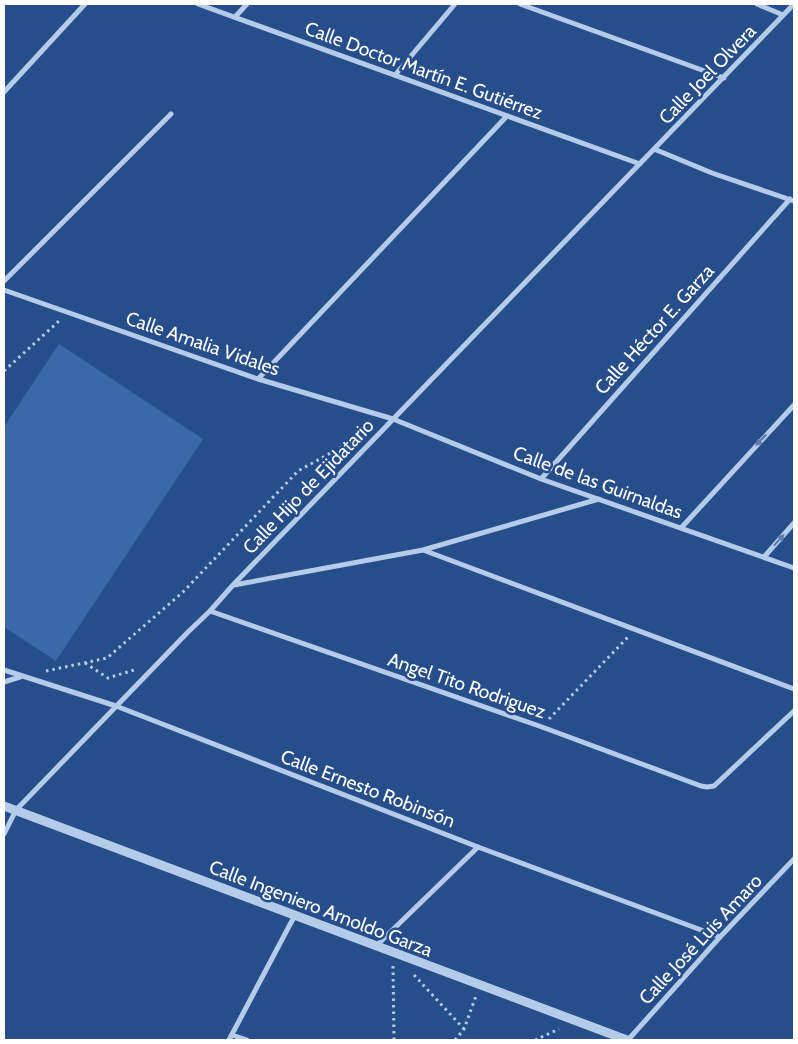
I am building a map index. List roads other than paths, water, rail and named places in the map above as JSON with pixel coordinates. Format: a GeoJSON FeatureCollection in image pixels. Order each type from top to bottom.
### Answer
{"type":"FeatureCollection","features":[{"type":"Feature","properties":{"kind":"street"},"geometry":{"type":"LineString","coordinates":[[4,92],[85,4]]}},
{"type":"Feature","properties":{"kind":"street","name":"Calle Doctor Martín E. Gutiérrez"},"geometry":{"type":"LineString","coordinates":[[198,4],[640,164]]}},
{"type":"Feature","properties":{"kind":"street"},"geometry":{"type":"LineString","coordinates":[[234,17],[246,4]]}},
{"type":"Feature","properties":{"kind":"street"},"geometry":{"type":"LineString","coordinates":[[395,75],[455,4]]}},
{"type":"Feature","properties":{"kind":"street"},"geometry":{"type":"LineString","coordinates":[[520,4],[724,78]]}},
{"type":"Feature","properties":{"kind":"street"},"geometry":{"type":"LineString","coordinates":[[757,4],[784,15]]}},
{"type":"Feature","properties":{"kind":"street","name":"Calle Joel Olvera"},"geometry":{"type":"LineString","coordinates":[[640,164],[794,4]]}},
{"type":"Feature","properties":{"kind":"street"},"geometry":{"type":"LineString","coordinates":[[4,281],[171,114]]}},
{"type":"Feature","properties":{"kind":"street"},"geometry":{"type":"LineString","coordinates":[[258,379],[507,116]]}},
{"type":"Feature","properties":{"kind":"street"},"geometry":{"type":"LineString","coordinates":[[654,149],[712,173],[792,200]]}},
{"type":"Feature","properties":{"kind":"street","name":"Calle Hijo de Ejidatario"},"geometry":{"type":"LineString","coordinates":[[4,834],[16,810],[640,164]]}},
{"type":"Feature","properties":{"kind":"street","name":"Calle Héctor E. Garza"},"geometry":{"type":"LineString","coordinates":[[541,479],[792,200]]}},
{"type":"Feature","properties":{"kind":"street","name":"Calle Amalia Vidales"},"geometry":{"type":"LineString","coordinates":[[4,290],[258,379],[394,420]]}},
{"type":"Feature","properties":{"kind":"street"},"geometry":{"type":"LineString","coordinates":[[681,528],[794,404]]}},
{"type":"Feature","properties":{"kind":"street","name":"Calle de las Guirnaldas"},"geometry":{"type":"LineString","coordinates":[[394,420],[541,479],[794,568]]}},
{"type":"Feature","properties":{"kind":"street"},"geometry":{"type":"LineString","coordinates":[[233,585],[423,550],[599,499]]}},
{"type":"Feature","properties":{"kind":"street"},"geometry":{"type":"LineString","coordinates":[[764,557],[794,523]]}},
{"type":"Feature","properties":{"kind":"street"},"geometry":{"type":"LineString","coordinates":[[423,550],[794,689]]}},
{"type":"Feature","properties":{"kind":"street","name":"Angel Tito Rodriguez"},"geometry":{"type":"LineString","coordinates":[[210,611],[542,727],[701,786],[714,786],[794,711]]}},
{"type":"Feature","properties":{"kind":"street","name":"Calle Ernesto Robinsón"},"geometry":{"type":"LineString","coordinates":[[4,670],[116,706],[478,847],[720,937]]}},
{"type":"Feature","properties":{"kind":"street"},"geometry":{"type":"LineString","coordinates":[[4,682],[21,677]]}},
{"type":"Feature","properties":{"kind":"street","name":"Calle Ingeniero Arnoldo Garza"},"geometry":{"type":"LineString","coordinates":[[4,806],[628,1040]]}},
{"type":"Feature","properties":{"kind":"street"},"geometry":{"type":"LineString","coordinates":[[376,946],[478,847]]}},
{"type":"Feature","properties":{"kind":"street","name":"Calle José Luis Amaro"},"geometry":{"type":"LineString","coordinates":[[628,1040],[720,937],[792,866],[794,860]]}},
{"type":"Feature","properties":{"kind":"street"},"geometry":{"type":"LineString","coordinates":[[247,1040],[231,1038],[295,915]]}}]}
